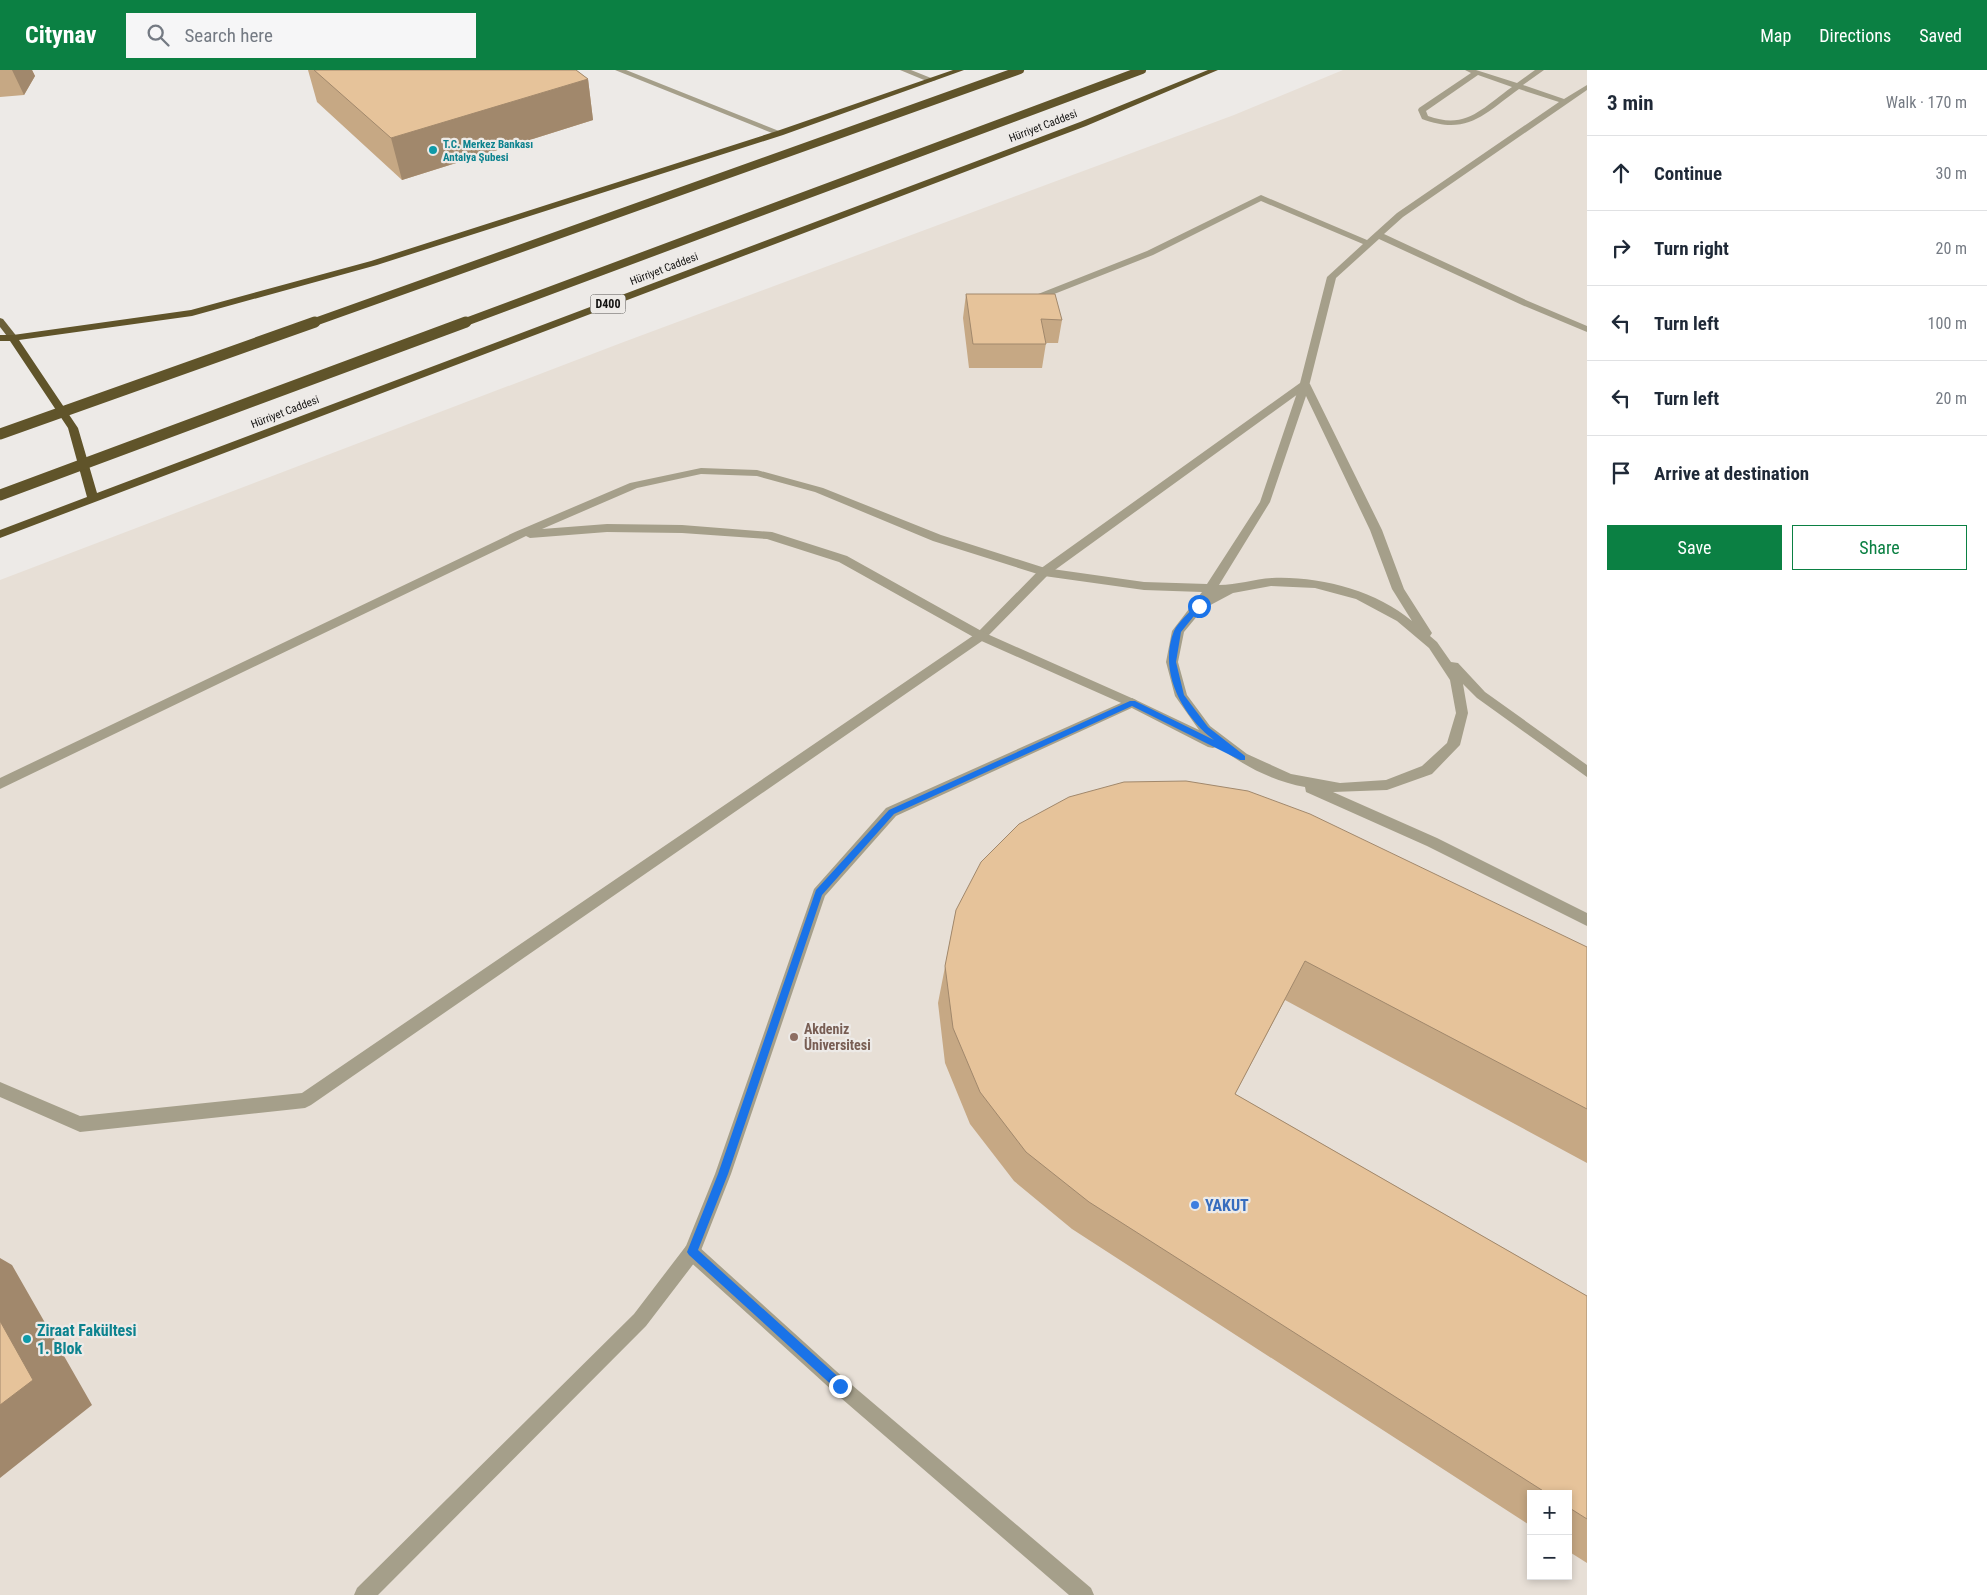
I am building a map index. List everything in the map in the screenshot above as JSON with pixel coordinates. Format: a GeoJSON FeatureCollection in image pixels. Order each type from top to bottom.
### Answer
{"type":"FeatureCollection","features":[{"type":"Feature","properties":{"kind":"highway"},"geometry":{"type":"LineString","coordinates":[[0,338],[13,338],[192,313],[374,263],[780,133],[960,70]]}},
{"type":"Feature","properties":{"kind":"highway"},"geometry":{"type":"LineString","coordinates":[[0,434],[1020,70]]}},
{"type":"Feature","properties":{"kind":"highway"},"geometry":{"type":"LineString","coordinates":[[0,495],[1142,70]]}},
{"type":"Feature","properties":{"kind":"highway","name":"Hürriyet Caddesi"},"geometry":{"type":"LineString","coordinates":[[0,534],[1083,124],[1214,70]]}},
{"type":"Feature","properties":{"kind":"highway"},"geometry":{"type":"LineString","coordinates":[[13,338],[73,428],[93,498]]}},
{"type":"Feature","properties":{"kind":"main road"},"geometry":{"type":"LineString","coordinates":[[0,321],[13,338]]}},
{"type":"Feature","properties":{"kind":"street"},"geometry":{"type":"LineString","coordinates":[[619,70],[780,133]]}},
{"type":"Feature","properties":{"kind":"street"},"geometry":{"type":"LineString","coordinates":[[904,70],[932,80]]}},
{"type":"Feature","properties":{"kind":"street"},"geometry":{"type":"LineString","coordinates":[[1540,70],[1517,86],[1469,121],[1456,124],[1436,122],[1425,117],[1422,110],[1473,71],[1517,86],[1566,102]]}},
{"type":"Feature","properties":{"kind":"street"},"geometry":{"type":"LineString","coordinates":[[1242,758],[1205,729],[1181,696],[1172,662],[1178,631],[1199,606],[1264,502],[1305,384],[1332,277],[1400,215],[1587,87]]}},
{"type":"Feature","properties":{"kind":"street"},"geometry":{"type":"LineString","coordinates":[[1036,298],[1150,253],[1261,198],[1369,244]]}},
{"type":"Feature","properties":{"kind":"street"},"geometry":{"type":"LineString","coordinates":[[1378,235],[1525,303],[1587,329]]}},
{"type":"Feature","properties":{"kind":"street"},"geometry":{"type":"LineString","coordinates":[[0,1089],[80,1124],[305,1100],[981,636],[1044,572],[1305,384]]}},
{"type":"Feature","properties":{"kind":"street"},"geometry":{"type":"LineString","coordinates":[[1289,778],[1340,788],[1387,785],[1427,770],[1453,745],[1462,714],[1456,679],[1398,589],[1376,530],[1305,384]]}},
{"type":"Feature","properties":{"kind":"street"},"geometry":{"type":"LineString","coordinates":[[0,784],[519,535],[634,485],[700,470],[757,473],[819,490],[937,538],[1044,572],[1144,586],[1210,589],[1230,589],[1271,582],[1315,584],[1360,596],[1401,618],[1433,645],[1481,694],[1587,772]]}},
{"type":"Feature","properties":{"kind":"street"},"geometry":{"type":"LineString","coordinates":[[519,535],[607,528],[682,529],[768,535],[843,559],[981,636],[1132,703],[1242,758],[1432,842],[1587,920]]}},
{"type":"Feature","properties":{"kind":"street"},"geometry":{"type":"LineString","coordinates":[[1199,606],[1230,589]]}},
{"type":"Feature","properties":{"kind":"street"},"geometry":{"type":"LineString","coordinates":[[364,1595],[640,1320],[692,1252],[723,1174],[819,893],[892,812],[1132,703]]}},
{"type":"Feature","properties":{"kind":"street"},"geometry":{"type":"LineString","coordinates":[[692,1252],[840,1386],[1084,1595]]}},
{"type":"Feature","properties":{"kind":"shaded area","name":"Akdeniz Üniversitesi"},"geometry":{"type":"Polygon","coordinates":[[[1343,70],[1587,70],[1587,1595],[0,1595],[0,580],[621,343],[1234,115],[1343,70]]]}},
{"type":"Feature","properties":{"kind":"building"},"geometry":{"type":"Polygon","coordinates":[[[314,70],[576,70],[588,79],[391,138],[314,70]]]}},
{"type":"Feature","properties":{"kind":"building"},"geometry":{"type":"Polygon","coordinates":[[[966,294],[1055,294],[1062,320],[1041,319],[1046,344],[973,344],[966,294]]]}},
{"type":"Feature","properties":{"kind":"building","name":"YAKUT"},"geometry":{"type":"Polygon","coordinates":[[[1186,781],[1248,791],[1310,814],[1587,947],[1587,1109],[1305,961],[1235,1094],[1587,1296],[1587,1519],[1572,1510],[1572,1490],[1542,1490],[1089,1202],[1026,1152],[980,1092],[953,1028],[945,966],[956,910],[981,862],[1019,824],[1069,797],[1124,782],[1186,781]]]}},
{"type":"Feature","properties":{"kind":"building"},"geometry":{"type":"Polygon","coordinates":[[[0,1321],[33,1380],[0,1405],[0,1321]]]}},
{"type":"Feature","properties":{"kind":"place","name":"T.C. Merkez Bankası Antalya Şubesi"},"geometry":{"type":"Point","coordinates":[433,150]}},
{"type":"Feature","properties":{"kind":"place","name":"Akdeniz Üniversitesi"},"geometry":{"type":"Point","coordinates":[794,1037]}},
{"type":"Feature","properties":{"kind":"place","name":"YAKUT"},"geometry":{"type":"Point","coordinates":[1195,1205]}},
{"type":"Feature","properties":{"kind":"place","name":"Ziraat Fakültesi 1. Blok"},"geometry":{"type":"Point","coordinates":[27,1339]}},
{"type":"Feature","properties":{"kind":"route"},"geometry":{"type":"LineString","coordinates":[[840,1386],[692,1252],[723,1174],[819,893],[892,812],[1132,703],[1242,758],[1205,729],[1181,696],[1172,662],[1178,631],[1199,606]]}}]}
